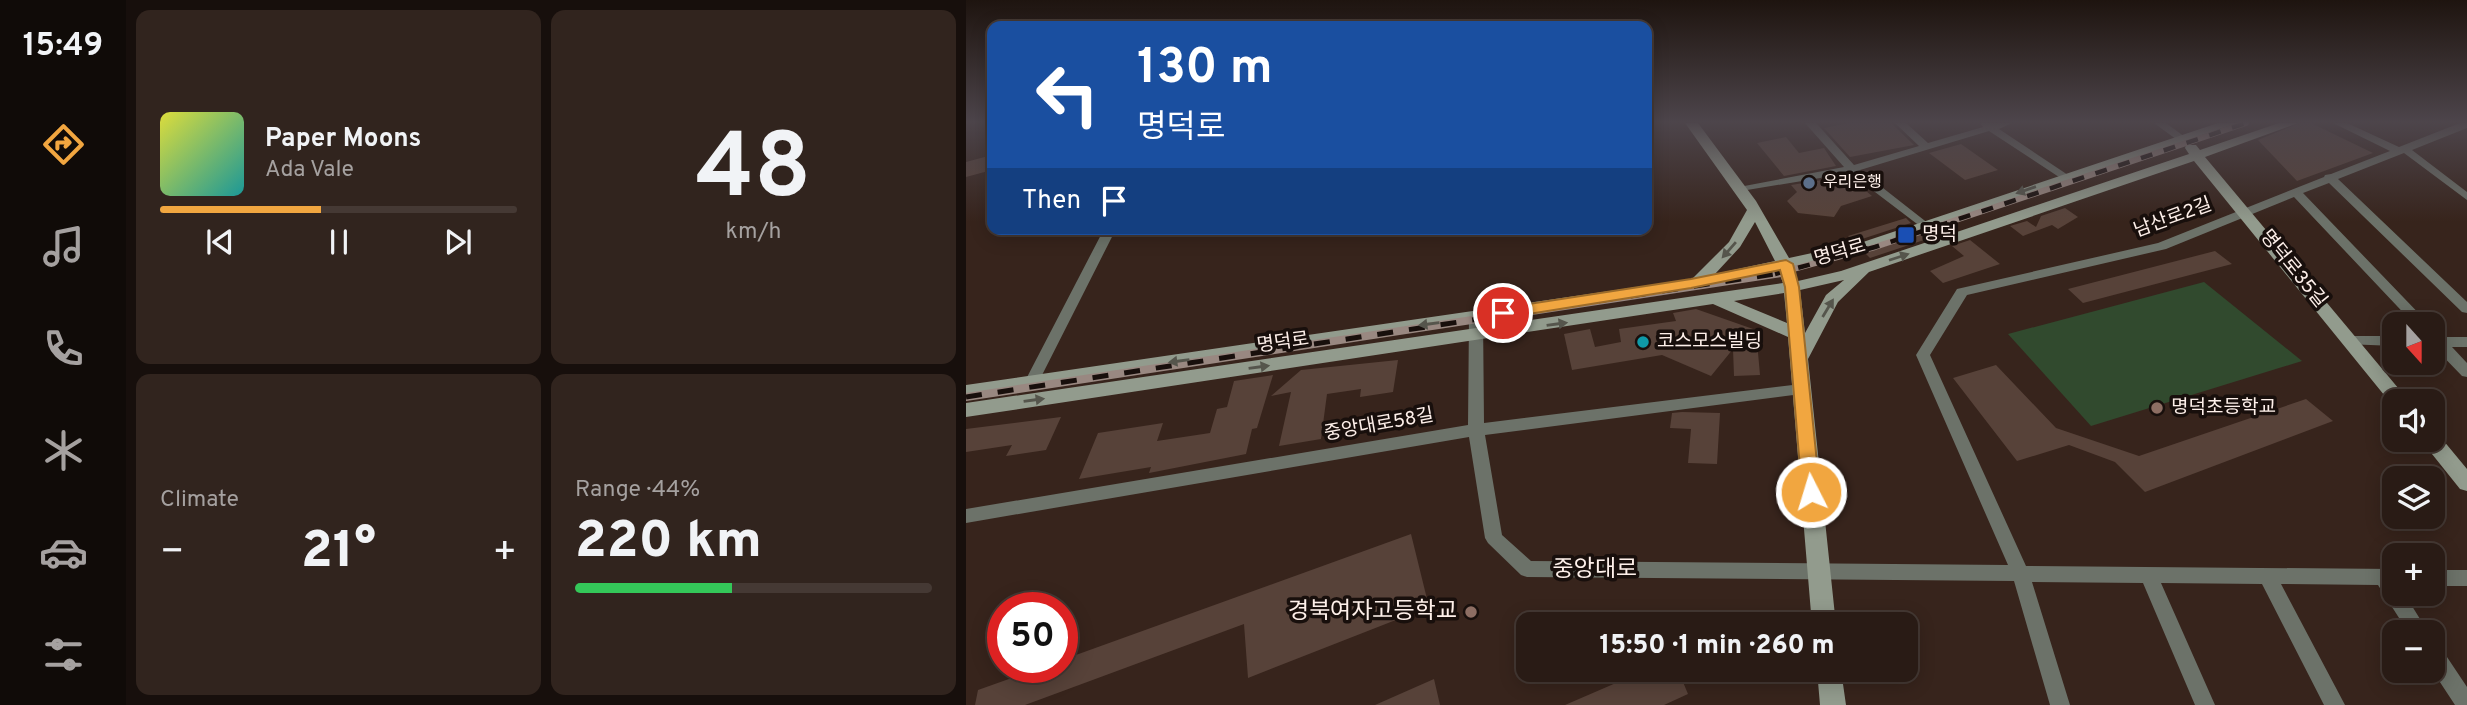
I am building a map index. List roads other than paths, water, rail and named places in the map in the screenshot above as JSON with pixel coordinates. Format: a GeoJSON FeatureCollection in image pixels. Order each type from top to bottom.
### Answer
{"type":"FeatureCollection","features":[{"type":"Feature","properties":{"kind":"main road"},"geometry":{"type":"LineString","coordinates":[[1715,156],[1754,211],[1786,264],[1792,287],[1823,612]]}},
{"type":"Feature","properties":{"kind":"main road","name":"명덕로"},"geometry":{"type":"LineString","coordinates":[[966,393],[1697,283],[1867,246],[2133,156]]}},
{"type":"Feature","properties":{"kind":"main road","name":"명덕로"},"geometry":{"type":"LineString","coordinates":[[966,410],[1792,287],[1869,267],[2198,156]]}},
{"type":"Feature","properties":{"kind":"main road","name":"명덕로35길"},"geometry":{"type":"LineString","coordinates":[[2198,156],[2390,389]]}},
{"type":"Feature","properties":{"kind":"main road"},"geometry":{"type":"LineString","coordinates":[[1697,283],[1735,244],[1754,211]]}},
{"type":"Feature","properties":{"kind":"main road"},"geometry":{"type":"LineString","coordinates":[[1799,359],[1832,299],[1869,267]]}},
{"type":"Feature","properties":{"kind":"main road"},"geometry":{"type":"LineString","coordinates":[[1718,300],[1796,334]]}},
{"type":"Feature","properties":{"kind":"main road"},"geometry":{"type":"LineString","coordinates":[[2445,452],[2460,466],[2467,483]]}},
{"type":"Feature","properties":{"kind":"main road"},"geometry":{"type":"LineString","coordinates":[[1830,682],[1833,705]]}},
{"type":"Feature","properties":{"kind":"street"},"geometry":{"type":"LineString","coordinates":[[1840,156],[1852,169],[1925,226]]}},
{"type":"Feature","properties":{"kind":"street"},"geometry":{"type":"LineString","coordinates":[[1739,190],[1852,169],[1899,156]]}},
{"type":"Feature","properties":{"kind":"street"},"geometry":{"type":"LineString","coordinates":[[2033,156],[2066,177]]}},
{"type":"Feature","properties":{"kind":"street","name":"남산로2길"},"geometry":{"type":"LineString","coordinates":[[2020,573],[1923,355],[1962,292],[2162,246],[2386,156]]}},
{"type":"Feature","properties":{"kind":"street"},"geometry":{"type":"LineString","coordinates":[[2410,156],[2467,197]]}},
{"type":"Feature","properties":{"kind":"street"},"geometry":{"type":"LineString","coordinates":[[2329,177],[2467,309]]}},
{"type":"Feature","properties":{"kind":"street"},"geometry":{"type":"LineString","coordinates":[[2295,191],[2411,312]]}},
{"type":"Feature","properties":{"kind":"street"},"geometry":{"type":"LineString","coordinates":[[1031,383],[1107,235]]}},
{"type":"Feature","properties":{"kind":"street","name":"중앙대로"},"geometry":{"type":"LineString","coordinates":[[1476,317],[1476,430],[1494,538],[1527,569],[2382,577]]}},
{"type":"Feature","properties":{"kind":"street"},"geometry":{"type":"LineString","coordinates":[[2445,340],[2467,342]]}},
{"type":"Feature","properties":{"kind":"street"},"geometry":{"type":"LineString","coordinates":[[2351,341],[2382,341]]}},
{"type":"Feature","properties":{"kind":"street"},"geometry":{"type":"LineString","coordinates":[[2445,349],[2467,372]]}},
{"type":"Feature","properties":{"kind":"street","name":"중앙대로58길"},"geometry":{"type":"LineString","coordinates":[[966,516],[1476,430],[1801,389]]}},
{"type":"Feature","properties":{"kind":"street"},"geometry":{"type":"LineString","coordinates":[[2020,573],[2060,705]]}},
{"type":"Feature","properties":{"kind":"street"},"geometry":{"type":"LineString","coordinates":[[2148,574],[2205,705]]}},
{"type":"Feature","properties":{"kind":"street"},"geometry":{"type":"LineString","coordinates":[[2267,576],[2334,705]]}},
{"type":"Feature","properties":{"kind":"street"},"geometry":{"type":"LineString","coordinates":[[2445,578],[2467,578]]}},
{"type":"Feature","properties":{"kind":"street"},"geometry":{"type":"LineString","coordinates":[[2445,672],[2467,705]]}},
{"type":"Feature","properties":{"kind":"railway"},"geometry":{"type":"LineString","coordinates":[[1776,274],[1875,247],[2148,156]]}},
{"type":"Feature","properties":{"kind":"railway"},"geometry":{"type":"LineString","coordinates":[[1776,274],[1781,273]]}},
{"type":"Feature","properties":{"kind":"railway"},"geometry":{"type":"LineString","coordinates":[[966,397],[1776,274]]}},
{"type":"Feature","properties":{"kind":"place","name":"우리은행"},"geometry":{"type":"Point","coordinates":[1809,183]}},
{"type":"Feature","properties":{"kind":"place","name":"명덕"},"geometry":{"type":"Point","coordinates":[1906,235]}},
{"type":"Feature","properties":{"kind":"place","name":"코스모스빌딩"},"geometry":{"type":"Point","coordinates":[1643,342]}},
{"type":"Feature","properties":{"kind":"place","name":"명덕초등학교"},"geometry":{"type":"Point","coordinates":[2157,408]}},
{"type":"Feature","properties":{"kind":"place","name":"경북여자고등학교"},"geometry":{"type":"Point","coordinates":[1471,612]}}]}
